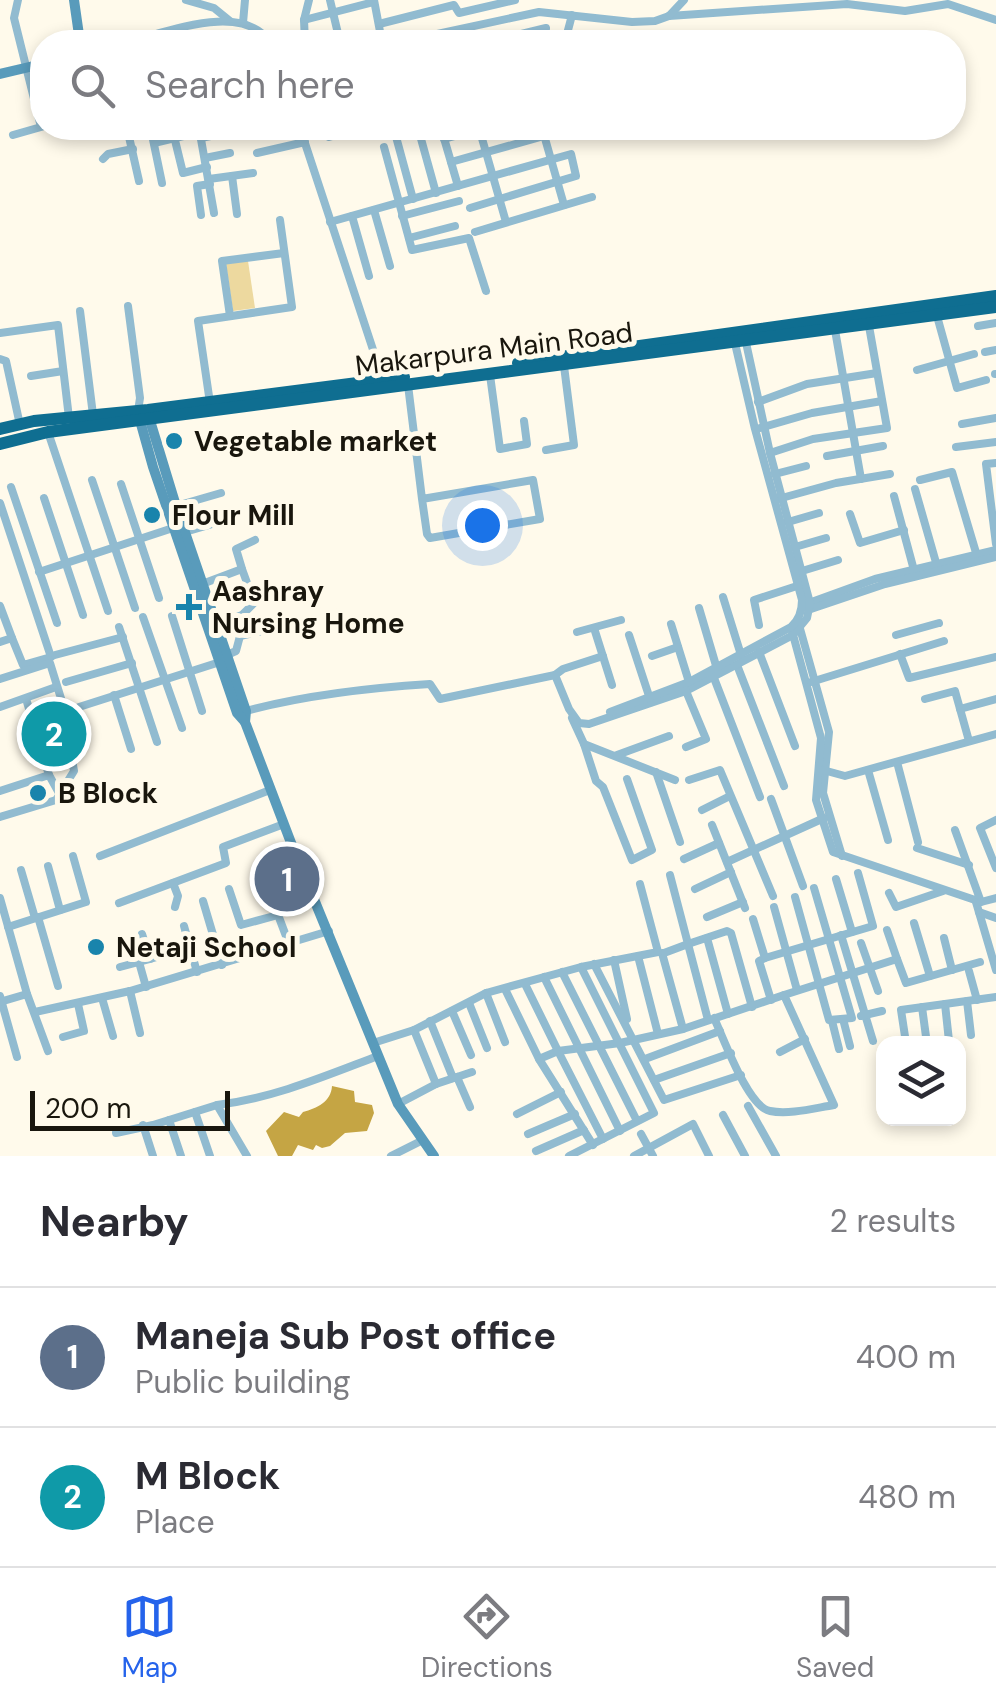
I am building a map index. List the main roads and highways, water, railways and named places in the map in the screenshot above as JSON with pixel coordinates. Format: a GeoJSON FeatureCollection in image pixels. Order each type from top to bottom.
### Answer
{"type":"FeatureCollection","features":[{"type":"Feature","properties":{"kind":"highway","name":"Makarpura Main Road"},"geometry":{"type":"LineString","coordinates":[[0,444],[143,412],[210,402],[384,384],[408,385],[564,366],[996,296]]}},
{"type":"Feature","properties":{"kind":"highway","name":"Makarpura Main Road"},"geometry":{"type":"LineString","coordinates":[[0,429],[93,414],[143,412],[384,384],[996,307]]}},
{"type":"Feature","properties":{"kind":"place","name":"Vegetable market"},"geometry":{"type":"Point","coordinates":[174,441]}},
{"type":"Feature","properties":{"kind":"place","name":"Flour Mill"},"geometry":{"type":"Point","coordinates":[152,515]}},
{"type":"Feature","properties":{"kind":"place","name":"Aashray Nursing Home"},"geometry":{"type":"Point","coordinates":[189,607]}},
{"type":"Feature","properties":{"kind":"place","name":"M Block"},"geometry":{"type":"Point","coordinates":[54,734]}},
{"type":"Feature","properties":{"kind":"place","name":"B Block"},"geometry":{"type":"Point","coordinates":[38,793]}},
{"type":"Feature","properties":{"kind":"place","name":"Maneja Sub Post office"},"geometry":{"type":"Point","coordinates":[287,879]}},
{"type":"Feature","properties":{"kind":"place","name":"Netaji School"},"geometry":{"type":"Point","coordinates":[96,947]}}]}
